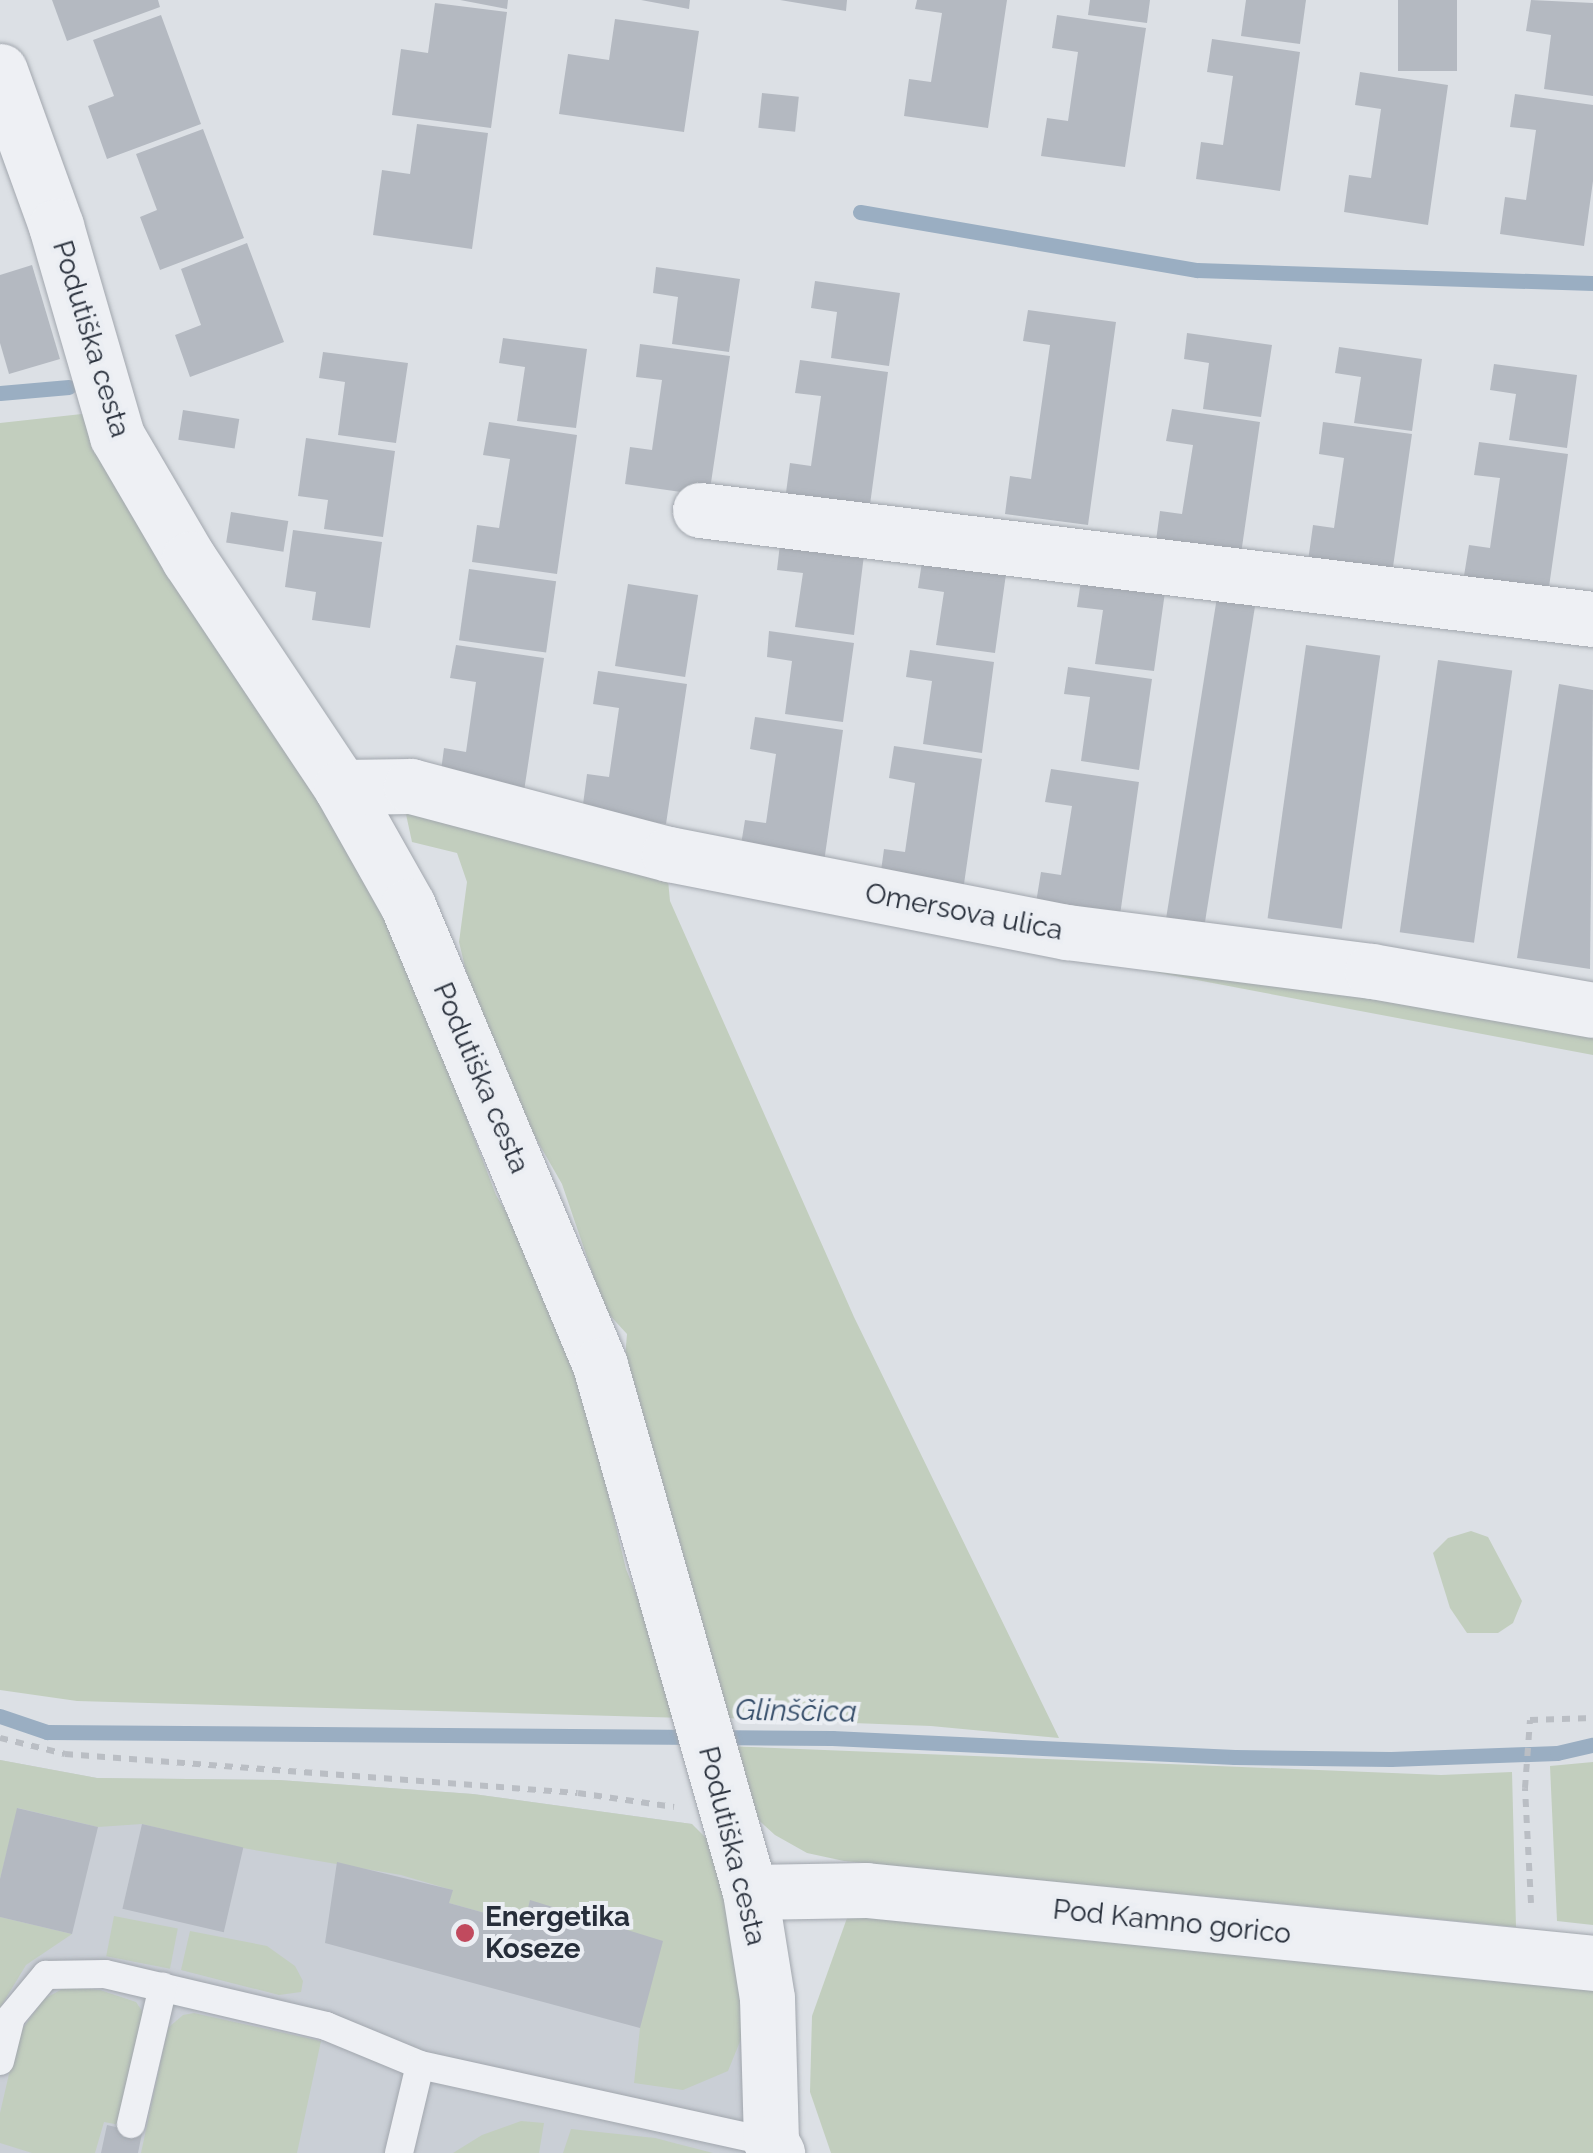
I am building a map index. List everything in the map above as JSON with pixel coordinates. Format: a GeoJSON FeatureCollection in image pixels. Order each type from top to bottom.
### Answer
{"type":"FeatureCollection","features":[{"type":"Feature","properties":{"kind":"street","name":"Podutiška cesta"},"geometry":{"type":"LineString","coordinates":[[0,71],[56,226],[118,436],[189,558],[341,787],[408,906],[600,1365],[750,1892],[767,1998],[774,2147]]}},
{"type":"Feature","properties":{"kind":"street"},"geometry":{"type":"LineString","coordinates":[[700,510],[1593,619]]}},
{"type":"Feature","properties":{"kind":"street","name":"Omersova ulica"},"geometry":{"type":"LineString","coordinates":[[341,787],[411,786],[669,854],[1067,932],[1354,968],[1593,1010]]}},
{"type":"Feature","properties":{"kind":"street","name":"Pod Kamno gorico"},"geometry":{"type":"LineString","coordinates":[[750,1892],[866,1890],[1593,1963]]}},
{"type":"Feature","properties":{"kind":"lane"},"geometry":{"type":"LineString","coordinates":[[0,2060],[11,2016],[46,1975],[105,1974],[326,2026],[420,2065],[774,2147]]}},
{"type":"Feature","properties":{"kind":"lane"},"geometry":{"type":"LineString","coordinates":[[130,2124],[163,1987]]}},
{"type":"Feature","properties":{"kind":"lane"},"geometry":{"type":"LineString","coordinates":[[398,2153],[420,2065]]}},
{"type":"Feature","properties":{"kind":"path"},"geometry":{"type":"LineString","coordinates":[[1534,1959],[1525,1788],[1530,1720],[1593,1718]]}},
{"type":"Feature","properties":{"kind":"path"},"geometry":{"type":"LineString","coordinates":[[0,1738],[66,1754],[722,1804]]}},
{"type":"Feature","properties":{"kind":"shaded area"},"geometry":{"type":"Polygon","coordinates":[[[0,1760],[97,1778],[279,1780],[473,1794],[692,1824],[745,1975],[759,2153],[0,2153],[0,1760]]]}},
{"type":"Feature","properties":{"kind":"green space"},"geometry":{"type":"Polygon","coordinates":[[[91,413],[378,887],[496,1195],[544,1276],[593,1430],[626,1569],[686,1718],[77,1701],[0,1690],[0,423],[91,413]]]}},
{"type":"Feature","properties":{"kind":"green space"},"geometry":{"type":"Polygon","coordinates":[[[404,805],[1593,1028],[1593,1055],[668,880],[670,901],[854,1317],[1059,1738],[931,1726],[724,1718],[678,1535],[652,1500],[623,1383],[627,1334],[605,1310],[562,1184],[511,1095],[469,984],[459,942],[467,882],[457,853],[412,842],[404,805]]]}},
{"type":"Feature","properties":{"kind":"green space"},"geometry":{"type":"Polygon","coordinates":[[[1471,1531],[1488,1537],[1522,1601],[1513,1623],[1498,1633],[1467,1633],[1450,1608],[1433,1553],[1448,1538],[1471,1531]]]}},
{"type":"Feature","properties":{"kind":"green space"},"geometry":{"type":"Polygon","coordinates":[[[725,1746],[1441,1775],[1512,1772],[1516,1927],[844,1861],[807,1853],[775,1835],[744,1807],[725,1746]]]}},
{"type":"Feature","properties":{"kind":"green space"},"geometry":{"type":"Polygon","coordinates":[[[0,1760],[97,1778],[279,1780],[473,1794],[692,1824],[710,1842],[745,1975],[743,2034],[728,2071],[683,2090],[634,2083],[640,2028],[530,1901],[524,1924],[449,1903],[452,1890],[401,1875],[243,1848],[142,1824],[98,1827],[18,1808],[0,1879],[0,1760]]]}},
{"type":"Feature","properties":{"kind":"green space"},"geometry":{"type":"Polygon","coordinates":[[[1593,1762],[1593,1925],[1557,1921],[1550,1766],[1593,1762]]]}},
{"type":"Feature","properties":{"kind":"green space"},"geometry":{"type":"Polygon","coordinates":[[[901,1911],[1593,1982],[1593,2153],[831,2153],[810,2092],[812,2016],[847,1918],[901,1911]]]}},
{"type":"Feature","properties":{"kind":"green space"},"geometry":{"type":"Polygon","coordinates":[[[114,1916],[178,1928],[170,1969],[106,1956],[114,1916]]]}},
{"type":"Feature","properties":{"kind":"green space"},"geometry":{"type":"Polygon","coordinates":[[[0,1917],[72,1934],[26,1965],[0,2008],[0,1917]]]}},
{"type":"Feature","properties":{"kind":"green space"},"geometry":{"type":"Polygon","coordinates":[[[190,1931],[267,1946],[295,1966],[303,1981],[301,1992],[279,1995],[181,1970],[190,1931]]]}},
{"type":"Feature","properties":{"kind":"green space"},"geometry":{"type":"Polygon","coordinates":[[[66,1987],[100,1990],[136,2002],[146,2017],[120,2125],[104,2122],[95,2153],[32,2153],[0,2143],[0,2113],[18,2035],[44,1999],[66,1987]]]}},
{"type":"Feature","properties":{"kind":"green space"},"geometry":{"type":"Polygon","coordinates":[[[194,2013],[321,2041],[297,2153],[141,2153],[168,2028],[183,2015],[194,2013]]]}},
{"type":"Feature","properties":{"kind":"green space"},"geometry":{"type":"Polygon","coordinates":[[[521,2121],[544,2123],[539,2153],[453,2153],[482,2135],[521,2121]]]}},
{"type":"Feature","properties":{"kind":"green space"},"geometry":{"type":"Polygon","coordinates":[[[571,2129],[655,2138],[713,2153],[563,2153],[571,2129]]]}},
{"type":"Feature","properties":{"kind":"building"},"geometry":{"type":"Polygon","coordinates":[[[52,0],[158,0],[160,7],[67,41],[52,0]]]}},
{"type":"Feature","properties":{"kind":"building"},"geometry":{"type":"Polygon","coordinates":[[[460,0],[508,0],[507,9],[460,0]]]}},
{"type":"Feature","properties":{"kind":"building"},"geometry":{"type":"Polygon","coordinates":[[[641,0],[690,0],[689,9],[641,0]]]}},
{"type":"Feature","properties":{"kind":"building"},"geometry":{"type":"Polygon","coordinates":[[[780,0],[847,0],[846,11],[780,0]]]}},
{"type":"Feature","properties":{"kind":"building"},"geometry":{"type":"Polygon","coordinates":[[[917,0],[1007,0],[988,128],[904,116],[909,79],[931,82],[942,13],[915,9],[917,0]]]}},
{"type":"Feature","properties":{"kind":"building"},"geometry":{"type":"Polygon","coordinates":[[[1090,0],[1150,0],[1147,23],[1088,15],[1090,0]]]}},
{"type":"Feature","properties":{"kind":"building"},"geometry":{"type":"Polygon","coordinates":[[[1246,0],[1306,0],[1300,44],[1241,36],[1246,0]]]}},
{"type":"Feature","properties":{"kind":"building"},"geometry":{"type":"Polygon","coordinates":[[[1398,0],[1457,0],[1457,71],[1398,71],[1398,0]]]}},
{"type":"Feature","properties":{"kind":"building"},"geometry":{"type":"Polygon","coordinates":[[[1531,0],[1593,3],[1593,96],[1544,89],[1551,35],[1526,31],[1531,0]]]}},
{"type":"Feature","properties":{"kind":"building"},"geometry":{"type":"Polygon","coordinates":[[[435,3],[507,12],[491,128],[392,115],[401,49],[428,53],[435,3]]]}},
{"type":"Feature","properties":{"kind":"building"},"geometry":{"type":"Polygon","coordinates":[[[161,15],[201,124],[107,159],[88,106],[114,96],[93,40],[161,15]]]}},
{"type":"Feature","properties":{"kind":"building"},"geometry":{"type":"Polygon","coordinates":[[[1057,15],[1146,28],[1125,167],[1041,156],[1047,118],[1068,121],[1078,52],[1052,48],[1057,15]]]}},
{"type":"Feature","properties":{"kind":"building"},"geometry":{"type":"Polygon","coordinates":[[[615,19],[699,31],[684,132],[559,114],[568,54],[609,60],[615,19]]]}},
{"type":"Feature","properties":{"kind":"building"},"geometry":{"type":"Polygon","coordinates":[[[1212,39],[1300,52],[1280,191],[1196,179],[1201,142],[1223,145],[1233,76],[1207,72],[1212,39]]]}},
{"type":"Feature","properties":{"kind":"building"},"geometry":{"type":"Polygon","coordinates":[[[1360,72],[1448,85],[1428,225],[1344,212],[1349,175],[1371,178],[1381,109],[1355,105],[1360,72]]]}},
{"type":"Feature","properties":{"kind":"building"},"geometry":{"type":"Polygon","coordinates":[[[762,93],[799,97],[795,132],[758,128],[762,93]]]}},
{"type":"Feature","properties":{"kind":"building"},"geometry":{"type":"Polygon","coordinates":[[[1515,94],[1593,105],[1593,181],[1584,246],[1500,234],[1505,197],[1526,200],[1536,130],[1510,127],[1515,94]]]}},
{"type":"Feature","properties":{"kind":"building"},"geometry":{"type":"Polygon","coordinates":[[[417,124],[488,133],[472,249],[373,235],[382,170],[410,174],[417,124]]]}},
{"type":"Feature","properties":{"kind":"building"},"geometry":{"type":"Polygon","coordinates":[[[203,129],[244,238],[160,270],[140,217],[157,210],[136,154],[203,129]]]}},
{"type":"Feature","properties":{"kind":"building"},"geometry":{"type":"Polygon","coordinates":[[[247,243],[284,342],[190,377],[175,335],[201,325],[181,269],[247,243]]]}},
{"type":"Feature","properties":{"kind":"building"},"geometry":{"type":"Polygon","coordinates":[[[32,265],[60,359],[9,374],[0,343],[0,275],[32,265]]]}},
{"type":"Feature","properties":{"kind":"building"},"geometry":{"type":"Polygon","coordinates":[[[656,267],[740,279],[729,352],[672,344],[678,297],[653,293],[656,267]]]}},
{"type":"Feature","properties":{"kind":"building"},"geometry":{"type":"Polygon","coordinates":[[[815,281],[900,293],[889,366],[831,358],[837,312],[811,308],[815,281]]]}},
{"type":"Feature","properties":{"kind":"building"},"geometry":{"type":"Polygon","coordinates":[[[1028,310],[1116,322],[1088,525],[1005,514],[1010,476],[1031,479],[1050,345],[1023,341],[1028,310]]]}},
{"type":"Feature","properties":{"kind":"building"},"geometry":{"type":"Polygon","coordinates":[[[1187,333],[1272,345],[1261,417],[1203,409],[1209,363],[1184,359],[1187,333]]]}},
{"type":"Feature","properties":{"kind":"building"},"geometry":{"type":"Polygon","coordinates":[[[503,338],[587,349],[576,428],[517,421],[525,367],[499,363],[503,338]]]}},
{"type":"Feature","properties":{"kind":"building"},"geometry":{"type":"Polygon","coordinates":[[[640,344],[730,356],[709,496],[625,484],[630,447],[652,450],[662,380],[636,377],[640,344]]]}},
{"type":"Feature","properties":{"kind":"building"},"geometry":{"type":"Polygon","coordinates":[[[1339,347],[1422,359],[1412,431],[1354,423],[1361,377],[1335,373],[1339,347]]]}},
{"type":"Feature","properties":{"kind":"building"},"geometry":{"type":"Polygon","coordinates":[[[323,352],[408,363],[396,443],[338,435],[345,382],[319,378],[323,352]]]}},
{"type":"Feature","properties":{"kind":"building"},"geometry":{"type":"Polygon","coordinates":[[[800,360],[888,372],[869,512],[785,500],[790,463],[811,466],[821,396],[795,393],[800,360]]]}},
{"type":"Feature","properties":{"kind":"building"},"geometry":{"type":"Polygon","coordinates":[[[1494,364],[1577,375],[1567,448],[1509,440],[1516,394],[1490,390],[1494,364]]]}},
{"type":"Feature","properties":{"kind":"building"},"geometry":{"type":"Polygon","coordinates":[[[1172,409],[1260,422],[1240,561],[1155,548],[1160,511],[1182,514],[1193,445],[1166,441],[1172,409]]]}},
{"type":"Feature","properties":{"kind":"building"},"geometry":{"type":"Polygon","coordinates":[[[183,410],[239,419],[235,449],[178,440],[183,410]]]}},
{"type":"Feature","properties":{"kind":"building"},"geometry":{"type":"Polygon","coordinates":[[[489,422],[577,435],[557,574],[472,562],[477,525],[499,528],[510,459],[483,455],[489,422]]]}},
{"type":"Feature","properties":{"kind":"building"},"geometry":{"type":"Polygon","coordinates":[[[1323,422],[1412,434],[1392,574],[1308,561],[1313,525],[1334,528],[1344,458],[1319,454],[1323,422]]]}},
{"type":"Feature","properties":{"kind":"building"},"geometry":{"type":"Polygon","coordinates":[[[306,438],[395,451],[383,537],[324,529],[328,500],[298,496],[306,438]]]}},
{"type":"Feature","properties":{"kind":"building"},"geometry":{"type":"Polygon","coordinates":[[[1479,442],[1568,454],[1548,594],[1463,582],[1469,545],[1490,548],[1500,478],[1474,475],[1479,442]]]}},
{"type":"Feature","properties":{"kind":"building"},"geometry":{"type":"Polygon","coordinates":[[[231,512],[288,521],[283,552],[226,543],[231,512]]]}},
{"type":"Feature","properties":{"kind":"building"},"geometry":{"type":"Polygon","coordinates":[[[293,530],[382,542],[370,628],[312,620],[316,592],[285,587],[293,530]]]}},
{"type":"Feature","properties":{"kind":"building"},"geometry":{"type":"Polygon","coordinates":[[[780,544],[864,555],[854,635],[795,627],[803,573],[777,570],[780,544]]]}},
{"type":"Feature","properties":{"kind":"building"},"geometry":{"type":"Polygon","coordinates":[[[922,562],[1006,574],[995,653],[936,645],[944,592],[918,588],[922,562]]]}},
{"type":"Feature","properties":{"kind":"building"},"geometry":{"type":"Polygon","coordinates":[[[469,569],[556,581],[546,653],[459,640],[469,569]]]}},
{"type":"Feature","properties":{"kind":"building"},"geometry":{"type":"Polygon","coordinates":[[[1081,581],[1165,592],[1154,671],[1095,664],[1103,610],[1077,607],[1081,581]]]}},
{"type":"Feature","properties":{"kind":"building"},"geometry":{"type":"Polygon","coordinates":[[[628,584],[698,595],[685,677],[615,666],[628,584]]]}},
{"type":"Feature","properties":{"kind":"building"},"geometry":{"type":"Polygon","coordinates":[[[1217,597],[1256,603],[1203,932],[1165,926],[1217,597]]]}},
{"type":"Feature","properties":{"kind":"building"},"geometry":{"type":"Polygon","coordinates":[[[769,631],[854,643],[843,722],[785,714],[792,661],[767,657],[769,631]]]}},
{"type":"Feature","properties":{"kind":"building"},"geometry":{"type":"Polygon","coordinates":[[[456,645],[544,658],[523,798],[439,786],[444,748],[466,752],[476,682],[450,678],[456,645]]]}},
{"type":"Feature","properties":{"kind":"building"},"geometry":{"type":"Polygon","coordinates":[[[1306,645],[1380,655],[1342,929],[1268,918],[1306,645]]]}},
{"type":"Feature","properties":{"kind":"building"},"geometry":{"type":"Polygon","coordinates":[[[910,650],[994,662],[982,753],[923,744],[932,681],[906,677],[910,650]]]}},
{"type":"Feature","properties":{"kind":"building"},"geometry":{"type":"Polygon","coordinates":[[[1438,660],[1512,670],[1474,943],[1400,932],[1438,660]]]}},
{"type":"Feature","properties":{"kind":"building"},"geometry":{"type":"Polygon","coordinates":[[[1068,667],[1152,679],[1139,770],[1081,761],[1090,697],[1064,694],[1068,667]]]}},
{"type":"Feature","properties":{"kind":"building"},"geometry":{"type":"Polygon","coordinates":[[[598,671],[687,684],[666,824],[582,812],[587,774],[609,777],[619,708],[593,704],[598,671]]]}},
{"type":"Feature","properties":{"kind":"building"},"geometry":{"type":"Polygon","coordinates":[[[1559,684],[1593,690],[1590,969],[1517,958],[1559,684]]]}},
{"type":"Feature","properties":{"kind":"building"},"geometry":{"type":"Polygon","coordinates":[[[755,717],[843,730],[823,869],[739,857],[745,820],[766,823],[776,754],[750,749],[755,717]]]}},
{"type":"Feature","properties":{"kind":"building"},"geometry":{"type":"Polygon","coordinates":[[[894,746],[982,759],[962,898],[879,886],[884,849],[905,852],[915,783],[889,778],[894,746]]]}},
{"type":"Feature","properties":{"kind":"building"},"geometry":{"type":"Polygon","coordinates":[[[1051,769],[1139,782],[1119,922],[1035,909],[1041,872],[1061,875],[1072,806],[1045,802],[1051,769]]]}},
{"type":"Feature","properties":{"kind":"building"},"geometry":{"type":"Polygon","coordinates":[[[17,1808],[98,1827],[72,1934],[0,1917],[0,1879],[17,1808]]]}},
{"type":"Feature","properties":{"kind":"building"},"geometry":{"type":"Polygon","coordinates":[[[142,1824],[243,1847],[224,1932],[122,1909],[142,1824]]]}},
{"type":"Feature","properties":{"kind":"building","name":"Energetika Koseze"},"geometry":{"type":"Polygon","coordinates":[[[337,1862],[453,1890],[449,1903],[524,1924],[530,1900],[663,1941],[640,2028],[325,1943],[337,1862]]]}},
{"type":"Feature","properties":{"kind":"building"},"geometry":{"type":"Polygon","coordinates":[[[107,2125],[142,2133],[138,2153],[101,2153],[107,2125]]]}},
{"type":"Feature","properties":{"kind":"waterway"},"geometry":{"type":"LineString","coordinates":[[860,212],[1197,270],[1593,283]]}},
{"type":"Feature","properties":{"kind":"waterway"},"geometry":{"type":"LineString","coordinates":[[0,393],[69,387]]}},
{"type":"Feature","properties":{"kind":"waterway","name":"Glinščica"},"geometry":{"type":"LineString","coordinates":[[0,1716],[47,1732],[832,1738],[1235,1757],[1391,1759],[1557,1753],[1593,1745]]}},
{"type":"Feature","properties":{"kind":"place","name":"Energetika Koseze"},"geometry":{"type":"Point","coordinates":[465,1933]}}]}
